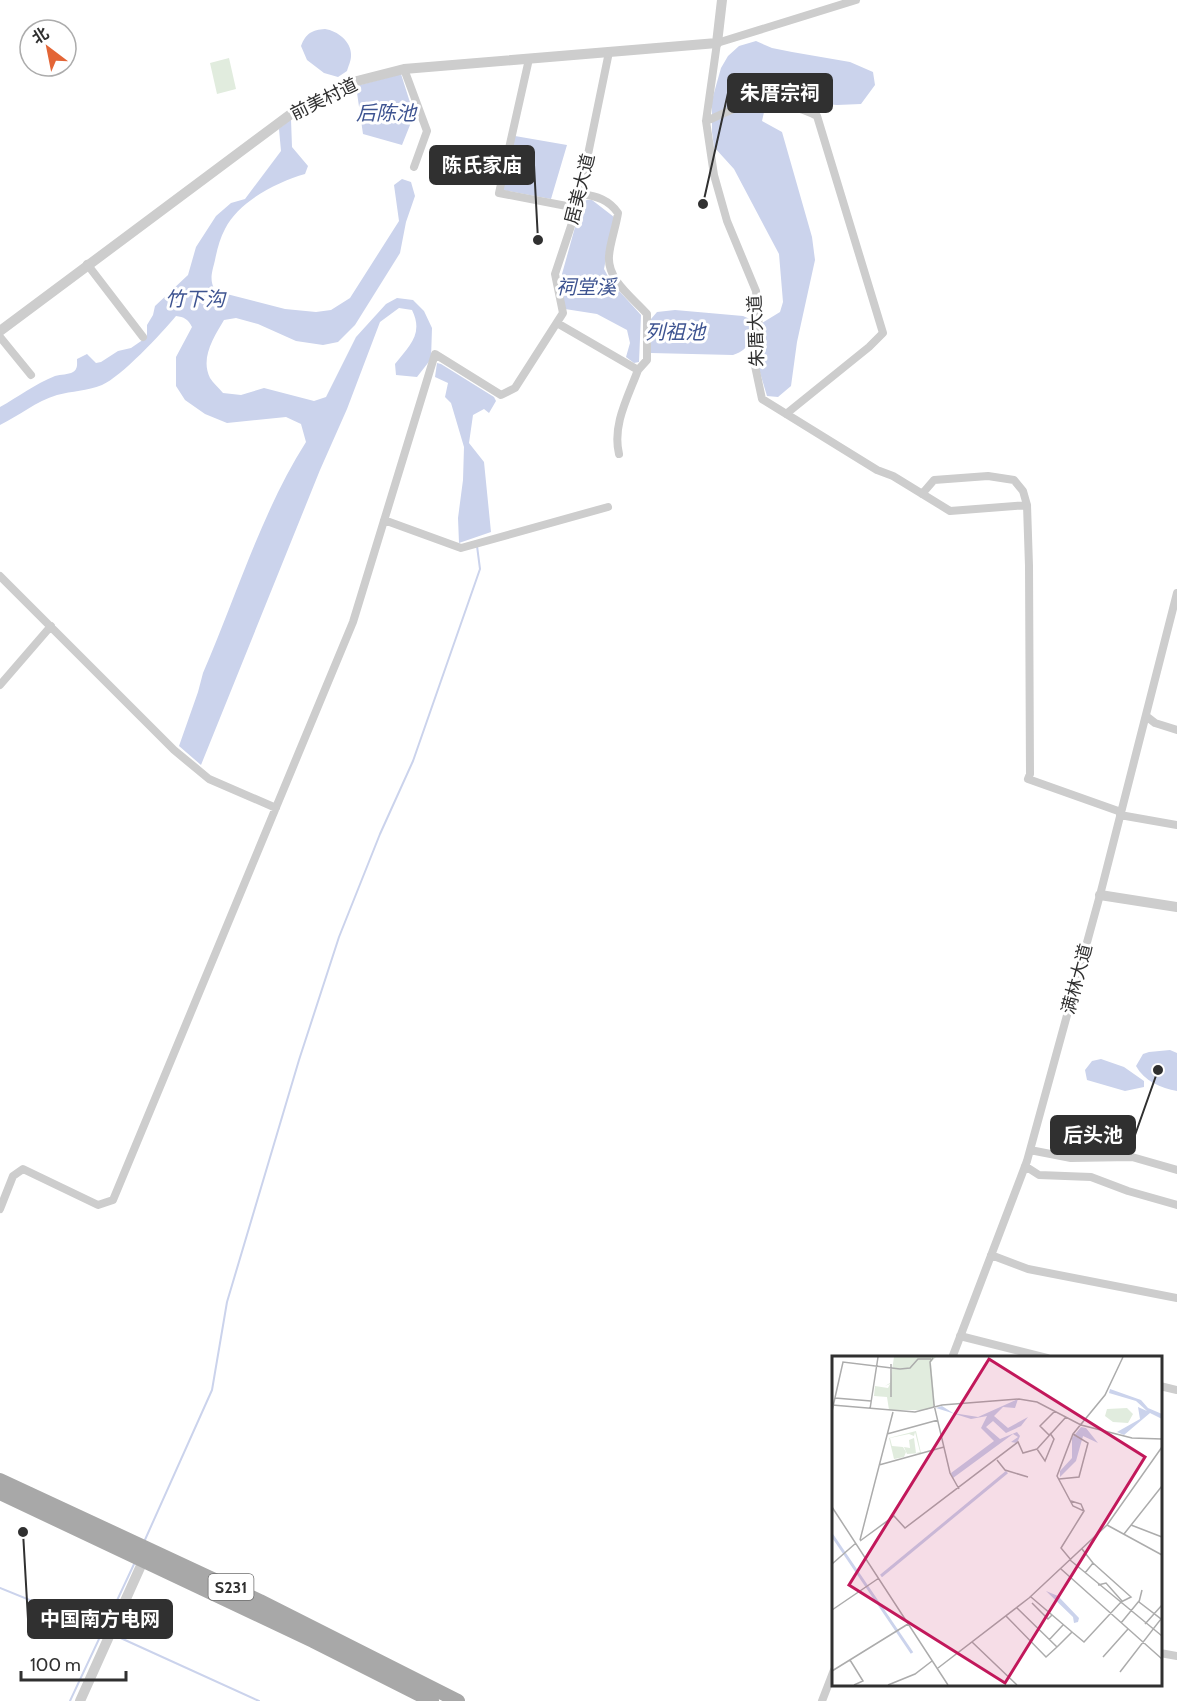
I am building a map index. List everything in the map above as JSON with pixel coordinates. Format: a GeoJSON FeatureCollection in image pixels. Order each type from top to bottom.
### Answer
{"type":"FeatureCollection","features":[{"type":"Feature","properties":{"kind":"main road","name":"S231"},"geometry":{"type":"LineString","coordinates":[[0,1480],[260,1601],[458,1701]]}},
{"type":"Feature","properties":{"kind":"main road","name":"S231"},"geometry":{"type":"LineString","coordinates":[[0,1494],[313,1641],[432,1701]]}},
{"type":"Feature","properties":{"kind":"street"},"geometry":{"type":"LineString","coordinates":[[722,0],[717,43],[856,0]]}},
{"type":"Feature","properties":{"kind":"street","name":"前美村道"},"geometry":{"type":"LineString","coordinates":[[0,331],[295,111],[357,81],[404,69],[717,43]]}},
{"type":"Feature","properties":{"kind":"street","name":"朱厝大道"},"geometry":{"type":"LineString","coordinates":[[717,43],[706,121],[714,175],[727,221],[756,291],[759,328],[755,366],[762,399],[877,470],[893,476],[950,511],[1027,505]]}},
{"type":"Feature","properties":{"kind":"street","name":"居美大道"},"geometry":{"type":"LineString","coordinates":[[557,323],[563,313],[555,274],[577,208],[609,52]]}},
{"type":"Feature","properties":{"kind":"street"},"geometry":{"type":"LineString","coordinates":[[529,59],[499,193],[577,208]]}},
{"type":"Feature","properties":{"kind":"street"},"geometry":{"type":"LineString","coordinates":[[404,69],[427,131],[414,167]]}},
{"type":"Feature","properties":{"kind":"street"},"geometry":{"type":"LineString","coordinates":[[706,121],[756,102],[788,105],[817,116],[883,333],[786,414]]}},
{"type":"Feature","properties":{"kind":"street"},"geometry":{"type":"LineString","coordinates":[[580,195],[595,195],[602,198],[613,205],[618,213],[609,254],[613,277],[647,314],[647,360],[638,370],[617,431],[619,454]]}},
{"type":"Feature","properties":{"kind":"street"},"geometry":{"type":"LineString","coordinates":[[87,264],[143,337]]}},
{"type":"Feature","properties":{"kind":"street"},"geometry":{"type":"LineString","coordinates":[[0,1209],[13,1176],[23,1169],[98,1205],[113,1200],[353,622],[435,354],[501,395],[515,388],[557,323],[638,370]]}},
{"type":"Feature","properties":{"kind":"street"},"geometry":{"type":"LineString","coordinates":[[0,337],[31,375]]}},
{"type":"Feature","properties":{"kind":"street"},"geometry":{"type":"LineString","coordinates":[[924,495],[934,480],[988,476],[1014,480],[1023,491],[1027,505],[1029,566],[1030,774],[1028,779],[1120,814],[1177,825]]}},
{"type":"Feature","properties":{"kind":"street"},"geometry":{"type":"LineString","coordinates":[[384,520],[461,548],[608,507]]}},
{"type":"Feature","properties":{"kind":"street"},"geometry":{"type":"LineString","coordinates":[[0,576],[174,750],[209,779],[276,808]]}},
{"type":"Feature","properties":{"kind":"street","name":"满林大道"},"geometry":{"type":"LineString","coordinates":[[953,1356],[1030,1150],[1100,895],[1177,593]]}},
{"type":"Feature","properties":{"kind":"street"},"geometry":{"type":"LineString","coordinates":[[0,685],[51,626]]}},
{"type":"Feature","properties":{"kind":"street"},"geometry":{"type":"LineString","coordinates":[[1146,716],[1155,723],[1177,730]]}},
{"type":"Feature","properties":{"kind":"street"},"geometry":{"type":"LineString","coordinates":[[1100,895],[1177,907]]}},
{"type":"Feature","properties":{"kind":"street"},"geometry":{"type":"LineString","coordinates":[[1030,1150],[1071,1158],[1132,1158],[1177,1170]]}},
{"type":"Feature","properties":{"kind":"street"},"geometry":{"type":"LineString","coordinates":[[1024,1166],[1039,1175],[1091,1177],[1128,1191],[1177,1204]]}},
{"type":"Feature","properties":{"kind":"street"},"geometry":{"type":"LineString","coordinates":[[991,1255],[1028,1269],[1177,1298]]}},
{"type":"Feature","properties":{"kind":"street"},"geometry":{"type":"LineString","coordinates":[[960,1336],[1039,1356]]}},
{"type":"Feature","properties":{"kind":"street"},"geometry":{"type":"LineString","coordinates":[[1162,1386],[1177,1390]]}},
{"type":"Feature","properties":{"kind":"street"},"geometry":{"type":"LineString","coordinates":[[80,1701],[143,1561]]}},
{"type":"Feature","properties":{"kind":"street"},"geometry":{"type":"LineString","coordinates":[[1162,1653],[1177,1656]]}},
{"type":"Feature","properties":{"kind":"street"},"geometry":{"type":"LineString","coordinates":[[822,1701],[832,1675]]}},
{"type":"Feature","properties":{"kind":"green space"},"geometry":{"type":"Polygon","coordinates":[[[229,58],[236,89],[217,94],[210,63],[229,58]]]}},
{"type":"Feature","properties":{"kind":"water"},"geometry":{"type":"Polygon","coordinates":[[[325,29],[343,38],[351,51],[347,71],[338,77],[324,73],[307,60],[301,46],[310,33],[325,29]]]}},
{"type":"Feature","properties":{"kind":"water"},"geometry":{"type":"Polygon","coordinates":[[[756,41],[772,48],[850,62],[873,72],[875,85],[861,104],[837,105],[767,99],[762,121],[782,132],[812,237],[815,260],[797,342],[791,386],[778,397],[767,396],[758,366],[762,323],[780,312],[783,302],[779,254],[734,169],[714,147],[712,132],[712,100],[721,68],[728,56],[739,46],[756,41]]]}},
{"type":"Feature","properties":{"kind":"water","name":"后陈池"},"geometry":{"type":"Polygon","coordinates":[[[401,74],[414,115],[402,145],[363,134],[356,86],[401,74]]]}},
{"type":"Feature","properties":{"kind":"water","name":"竹下沟"},"geometry":{"type":"Polygon","coordinates":[[[291,119],[292,147],[308,166],[305,174],[260,194],[249,201],[231,219],[220,240],[213,269],[212,279],[215,291],[285,309],[316,312],[331,310],[350,298],[399,221],[394,185],[402,179],[411,182],[415,196],[406,222],[400,253],[355,325],[338,342],[323,345],[296,341],[258,324],[236,318],[224,320],[207,355],[207,370],[210,378],[223,393],[241,395],[264,388],[314,401],[326,397],[356,337],[386,304],[397,298],[413,300],[424,311],[432,328],[431,359],[417,377],[396,375],[395,364],[416,333],[415,318],[412,310],[399,308],[380,322],[347,409],[320,470],[201,765],[179,746],[203,673],[250,555],[276,497],[306,442],[301,424],[286,417],[227,423],[205,414],[185,400],[176,386],[176,357],[192,327],[186,319],[176,316],[130,364],[102,385],[49,398],[0,425],[0,407],[48,379],[73,372],[77,359],[87,354],[96,363],[101,362],[118,351],[131,348],[147,337],[147,325],[155,306],[188,275],[196,247],[216,216],[231,203],[245,199],[281,151],[279,129],[291,119]]]}},
{"type":"Feature","properties":{"kind":"water"},"geometry":{"type":"Polygon","coordinates":[[[515,136],[567,145],[551,199],[502,190],[515,136]]]}},
{"type":"Feature","properties":{"kind":"water","name":"祠堂溪"},"geometry":{"type":"Polygon","coordinates":[[[592,200],[614,217],[604,269],[611,282],[641,315],[639,362],[634,363],[626,357],[630,343],[627,330],[597,314],[565,309],[562,274],[582,202],[592,200]]]}},
{"type":"Feature","properties":{"kind":"water","name":"列祖池"},"geometry":{"type":"Polygon","coordinates":[[[675,310],[743,316],[752,320],[749,342],[744,350],[733,355],[651,353],[651,319],[657,312],[675,310]]]}},
{"type":"Feature","properties":{"kind":"water"},"geometry":{"type":"Polygon","coordinates":[[[437,363],[494,397],[496,401],[489,413],[484,409],[473,415],[469,443],[484,462],[491,532],[459,543],[458,518],[464,447],[451,403],[445,397],[448,383],[435,377],[437,363]]]}},
{"type":"Feature","properties":{"kind":"water"},"geometry":{"type":"Polygon","coordinates":[[[1170,1050],[1177,1053],[1177,1091],[1153,1083],[1136,1066],[1143,1054],[1170,1050]]]}},
{"type":"Feature","properties":{"kind":"water"},"geometry":{"type":"Polygon","coordinates":[[[1101,1059],[1124,1067],[1144,1081],[1144,1087],[1125,1091],[1087,1080],[1085,1070],[1092,1061],[1101,1059]]]}},
{"type":"Feature","properties":{"kind":"waterway"},"geometry":{"type":"LineString","coordinates":[[144,1542],[212,1390],[227,1302],[299,1060],[339,937],[380,834],[413,761],[480,569],[477,546]]}},
{"type":"Feature","properties":{"kind":"waterway"},"geometry":{"type":"LineString","coordinates":[[70,1701],[135,1562]]}},
{"type":"Feature","properties":{"kind":"waterway"},"geometry":{"type":"LineString","coordinates":[[0,1588],[106,1631]]}},
{"type":"Feature","properties":{"kind":"waterway"},"geometry":{"type":"LineString","coordinates":[[114,1635],[259,1701]]}},
{"type":"Feature","properties":{"kind":"place","name":"朱厝宗祠"},"geometry":{"type":"Point","coordinates":[703,204]}},
{"type":"Feature","properties":{"kind":"place","name":"陈氏家庙"},"geometry":{"type":"Point","coordinates":[538,240]}},
{"type":"Feature","properties":{"kind":"place","name":"后头池"},"geometry":{"type":"Point","coordinates":[1158,1070]}},
{"type":"Feature","properties":{"kind":"place","name":"中国南方电网"},"geometry":{"type":"Point","coordinates":[23,1532]}}]}
